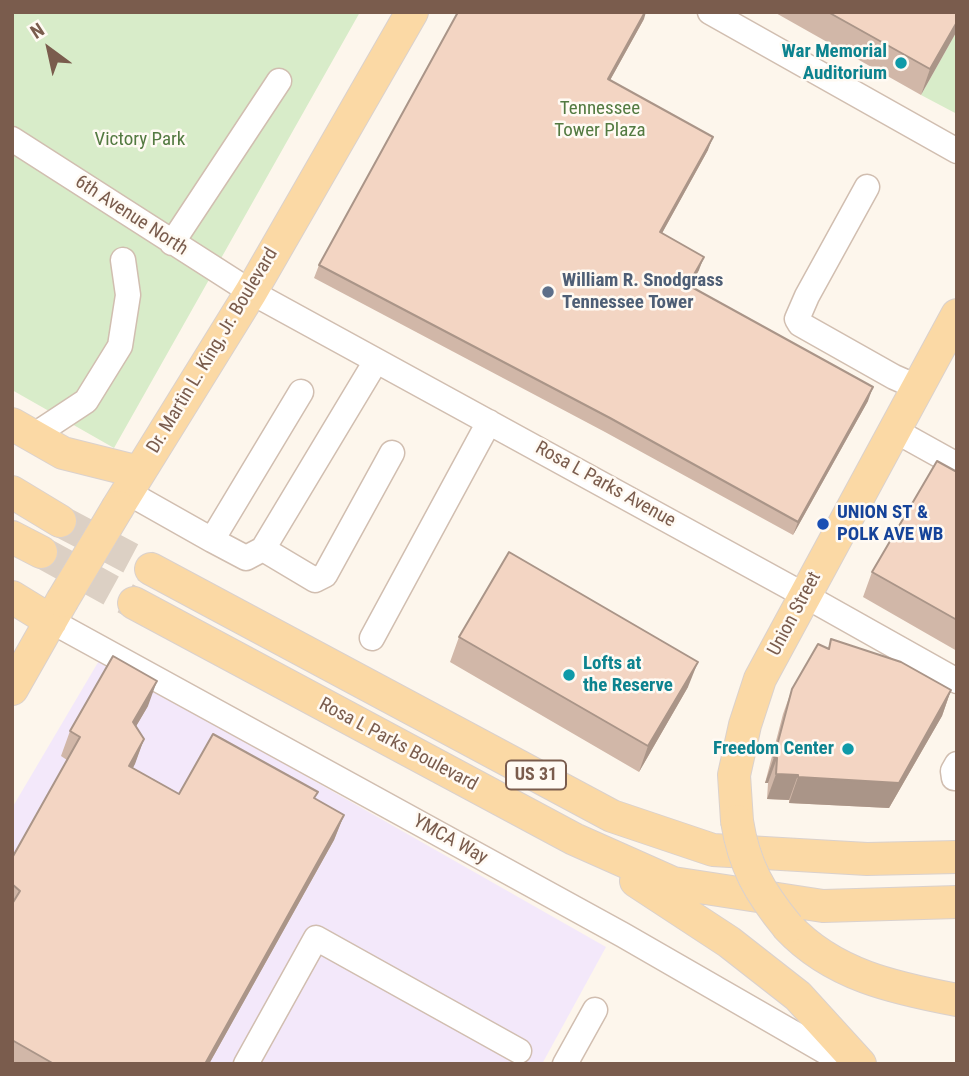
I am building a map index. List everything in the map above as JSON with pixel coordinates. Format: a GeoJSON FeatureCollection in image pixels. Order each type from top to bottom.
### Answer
{"type":"FeatureCollection","features":[{"type":"Feature","properties":{"kind":"main road","name":"Dr. Martin L. King, Jr. Boulevard"},"geometry":{"type":"LineString","coordinates":[[12,689],[128,490],[251,292],[412,12]]}},
{"type":"Feature","properties":{"kind":"main road","name":"Union Street"},"geometry":{"type":"LineString","coordinates":[[957,315],[760,679],[745,725],[734,775],[741,846],[753,875],[766,901],[806,946],[859,975],[907,990],[957,1000]]}},
{"type":"Feature","properties":{"kind":"main road"},"geometry":{"type":"LineString","coordinates":[[22,430],[63,453],[81,459],[128,490]]}},
{"type":"Feature","properties":{"kind":"main road"},"geometry":{"type":"LineString","coordinates":[[12,492],[60,521]]}},
{"type":"Feature","properties":{"kind":"main road"},"geometry":{"type":"LineString","coordinates":[[12,537],[41,552]]}},
{"type":"Feature","properties":{"kind":"main road","name":"Rosa L Parks Boulevard"},"geometry":{"type":"LineString","coordinates":[[151,569],[612,816],[713,850],[867,859],[957,857]]}},
{"type":"Feature","properties":{"kind":"main road"},"geometry":{"type":"LineString","coordinates":[[12,597],[57,611]]}},
{"type":"Feature","properties":{"kind":"main road","name":"Rosa L Parks Boulevard"},"geometry":{"type":"LineString","coordinates":[[134,603],[574,839],[673,883],[823,906],[957,902]]}},
{"type":"Feature","properties":{"kind":"main road"},"geometry":{"type":"LineString","coordinates":[[574,839],[739,949],[798,996],[860,1064]]}},
{"type":"Feature","properties":{"kind":"street"},"geometry":{"type":"LineString","coordinates":[[710,12],[957,151]]}},
{"type":"Feature","properties":{"kind":"street"},"geometry":{"type":"LineString","coordinates":[[172,243],[279,81]]}},
{"type":"Feature","properties":{"kind":"street","name":"6th Avenue North"},"geometry":{"type":"LineString","coordinates":[[12,139],[251,292]]}},
{"type":"Feature","properties":{"kind":"street"},"geometry":{"type":"LineString","coordinates":[[867,187],[797,319],[800,324],[917,387]]}},
{"type":"Feature","properties":{"kind":"street"},"geometry":{"type":"LineString","coordinates":[[22,430],[86,401],[120,346],[128,295],[123,260]]}},
{"type":"Feature","properties":{"kind":"street","name":"Rosa L Parks Avenue"},"geometry":{"type":"LineString","coordinates":[[251,292],[957,681]]}},
{"type":"Feature","properties":{"kind":"street"},"geometry":{"type":"LineString","coordinates":[[128,490],[246,558],[263,549],[376,361]]}},
{"type":"Feature","properties":{"kind":"street"},"geometry":{"type":"LineString","coordinates":[[212,540],[301,392]]}},
{"type":"Feature","properties":{"kind":"street"},"geometry":{"type":"LineString","coordinates":[[372,638],[489,422]]}},
{"type":"Feature","properties":{"kind":"street"},"geometry":{"type":"LineString","coordinates":[[894,430],[957,465]]}},
{"type":"Feature","properties":{"kind":"street"},"geometry":{"type":"LineString","coordinates":[[263,549],[315,580],[325,575],[392,453]]}},
{"type":"Feature","properties":{"kind":"street","name":"YMCA Way"},"geometry":{"type":"LineString","coordinates":[[57,611],[847,1064]]}},
{"type":"Feature","properties":{"kind":"street"},"geometry":{"type":"LineString","coordinates":[[957,764],[953,771],[954,778],[957,778]]}},
{"type":"Feature","properties":{"kind":"street"},"geometry":{"type":"LineString","coordinates":[[246,1064],[316,938],[519,1051]]}},
{"type":"Feature","properties":{"kind":"street"},"geometry":{"type":"LineString","coordinates":[[565,1064],[595,1010]]}},
{"type":"Feature","properties":{"kind":"shaded area"},"geometry":{"type":"Polygon","coordinates":[[[100,659],[606,947],[542,1064],[12,1064],[12,808],[100,659]]]}},
{"type":"Feature","properties":{"kind":"green space","name":"Victory Park"},"geometry":{"type":"Polygon","coordinates":[[[12,12],[360,12],[114,448],[12,390],[12,12]]]}},
{"type":"Feature","properties":{"kind":"green space"},"geometry":{"type":"Polygon","coordinates":[[[957,31],[957,114],[921,95],[957,31]]]}},
{"type":"Feature","properties":{"kind":"building","name":"Tennessee Tower Plaza"},"geometry":{"type":"Polygon","coordinates":[[[458,12],[645,12],[608,79],[713,137],[660,232],[704,257],[688,285],[873,387],[798,522],[610,418],[319,265],[458,12]]]}},
{"type":"Feature","properties":{"kind":"building"},"geometry":{"type":"Polygon","coordinates":[[[828,12],[957,12],[957,22],[930,69],[828,12]]]}},
{"type":"Feature","properties":{"kind":"building"},"geometry":{"type":"Polygon","coordinates":[[[937,461],[957,472],[957,620],[872,572],[937,461]]]}},
{"type":"Feature","properties":{"kind":"building","name":"Lofts at the Reserve"},"geometry":{"type":"Polygon","coordinates":[[[509,552],[698,662],[648,746],[459,637],[509,552]]]}},
{"type":"Feature","properties":{"kind":"building","name":"Freedom Center"},"geometry":{"type":"Polygon","coordinates":[[[831,639],[901,662],[951,690],[899,783],[776,774],[777,758],[774,757],[792,689],[818,644],[829,649],[831,639]]]}},
{"type":"Feature","properties":{"kind":"building"},"geometry":{"type":"Polygon","coordinates":[[[113,656],[157,681],[133,722],[144,739],[129,766],[179,794],[213,734],[318,792],[314,798],[344,815],[205,1064],[54,1064],[12,1040],[12,904],[20,891],[12,884],[12,858],[80,737],[70,731],[113,656]]]}},
{"type":"Feature","properties":{"kind":"tunnel"},"geometry":{"type":"LineString","coordinates":[[60,521],[151,569]]}},
{"type":"Feature","properties":{"kind":"tunnel"},"geometry":{"type":"LineString","coordinates":[[41,552],[134,603]]}},
{"type":"Feature","properties":{"kind":"place","name":"War Memorial Auditorium"},"geometry":{"type":"Point","coordinates":[901,63]}},
{"type":"Feature","properties":{"kind":"place","name":"William R. Snodgrass Tennessee Tower"},"geometry":{"type":"Point","coordinates":[548,292]}},
{"type":"Feature","properties":{"kind":"place","name":"UNION ST & POLK AVE WB"},"geometry":{"type":"Point","coordinates":[823,524]}},
{"type":"Feature","properties":{"kind":"place","name":"Lofts at the Reserve"},"geometry":{"type":"Point","coordinates":[569,675]}},
{"type":"Feature","properties":{"kind":"place","name":"Freedom Center"},"geometry":{"type":"Point","coordinates":[848,749]}}]}
